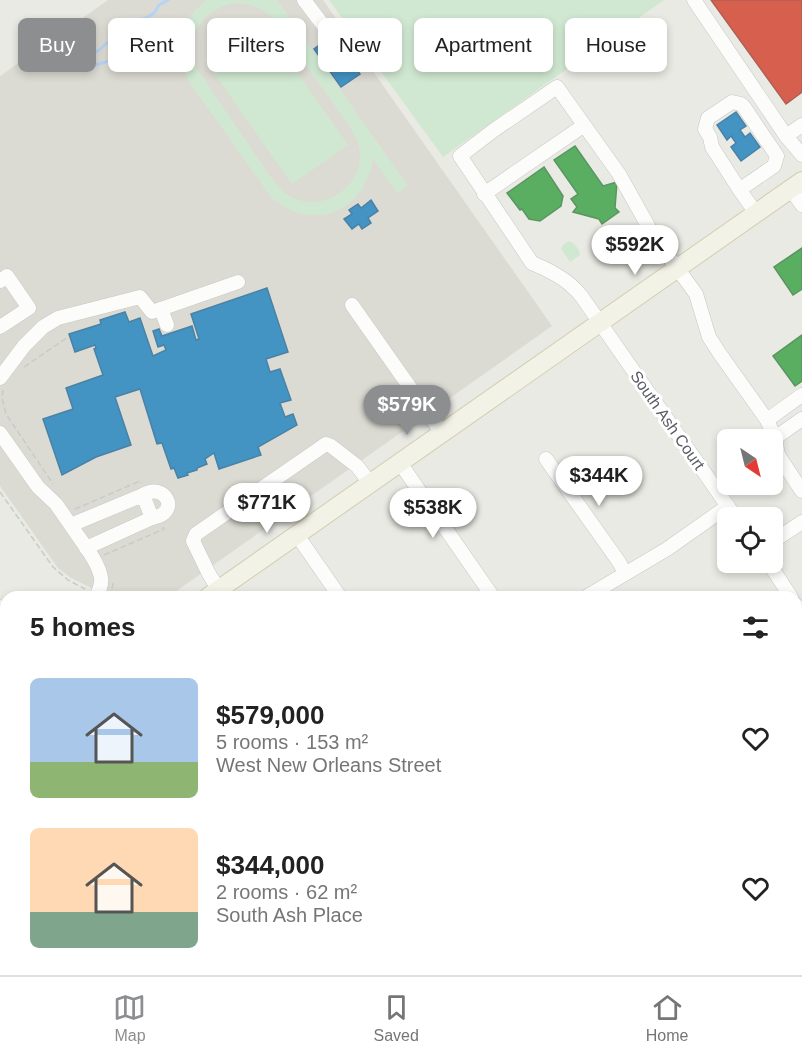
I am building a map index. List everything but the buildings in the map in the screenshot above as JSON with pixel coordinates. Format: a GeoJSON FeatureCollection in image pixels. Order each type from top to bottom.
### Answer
{"type":"FeatureCollection","features":[{"type":"Feature","properties":{"kind":"main road"},"geometry":{"type":"LineString","coordinates":[[216,591],[796,185]]}},
{"type":"Feature","properties":{"kind":"street"},"geometry":{"type":"LineString","coordinates":[[304,0],[318,18]]}},
{"type":"Feature","properties":{"kind":"street"},"geometry":{"type":"LineString","coordinates":[[694,0],[786,136],[802,155]]}},
{"type":"Feature","properties":{"kind":"street","name":"South Ash Court"},"geometry":{"type":"LineString","coordinates":[[583,126],[557,87],[460,156],[532,263],[550,270],[569,283],[582,297],[729,507]]}},
{"type":"Feature","properties":{"kind":"street"},"geometry":{"type":"LineString","coordinates":[[741,192],[742,188],[774,165],[777,156],[744,107],[732,102],[708,118],[705,129],[712,147],[741,192],[756,213]]}},
{"type":"Feature","properties":{"kind":"street"},"geometry":{"type":"LineString","coordinates":[[786,136],[802,125]]}},
{"type":"Feature","properties":{"kind":"street"},"geometry":{"type":"LineString","coordinates":[[484,194],[583,126],[620,174],[653,235],[696,294],[710,337],[770,429]]}},
{"type":"Feature","properties":{"kind":"street"},"geometry":{"type":"LineString","coordinates":[[796,185],[802,205]]}},
{"type":"Feature","properties":{"kind":"street"},"geometry":{"type":"LineString","coordinates":[[0,280],[7,276],[43,327]]}},
{"type":"Feature","properties":{"kind":"street"},"geometry":{"type":"LineString","coordinates":[[3,381],[24,346],[43,327],[58,318],[140,297],[152,312],[238,282]]}},
{"type":"Feature","properties":{"kind":"street"},"geometry":{"type":"LineString","coordinates":[[352,305],[442,433]]}},
{"type":"Feature","properties":{"kind":"street"},"geometry":{"type":"LineString","coordinates":[[0,327],[29,308]]}},
{"type":"Feature","properties":{"kind":"street"},"geometry":{"type":"LineString","coordinates":[[161,309],[167,325]]}},
{"type":"Feature","properties":{"kind":"street"},"geometry":{"type":"LineString","coordinates":[[766,420],[802,395]]}},
{"type":"Feature","properties":{"kind":"street"},"geometry":{"type":"LineString","coordinates":[[783,432],[802,419]]}},
{"type":"Feature","properties":{"kind":"street"},"geometry":{"type":"LineString","coordinates":[[0,433],[38,487],[56,504],[96,564],[101,586],[95,591]]}},
{"type":"Feature","properties":{"kind":"street"},"geometry":{"type":"LineString","coordinates":[[213,591],[209,574],[193,541],[196,534],[326,444],[357,466],[370,483]]}},
{"type":"Feature","properties":{"kind":"street"},"geometry":{"type":"LineString","coordinates":[[546,459],[625,573]]}},
{"type":"Feature","properties":{"kind":"street"},"geometry":{"type":"LineString","coordinates":[[783,462],[802,491]]}},
{"type":"Feature","properties":{"kind":"street"},"geometry":{"type":"LineString","coordinates":[[400,463],[489,591]]}},
{"type":"Feature","properties":{"kind":"street"},"geometry":{"type":"LineString","coordinates":[[72,527],[78,522],[148,491],[156,491],[166,497],[168,508],[161,517],[152,518],[86,548]]}},
{"type":"Feature","properties":{"kind":"street"},"geometry":{"type":"LineString","coordinates":[[143,495],[152,518]]}},
{"type":"Feature","properties":{"kind":"street"},"geometry":{"type":"LineString","coordinates":[[596,591],[717,521]]}},
{"type":"Feature","properties":{"kind":"street"},"geometry":{"type":"LineString","coordinates":[[783,535],[802,522]]}},
{"type":"Feature","properties":{"kind":"street"},"geometry":{"type":"LineString","coordinates":[[297,535],[336,591]]}},
{"type":"Feature","properties":{"kind":"street"},"geometry":{"type":"LineString","coordinates":[[775,573],[787,591]]}},
{"type":"Feature","properties":{"kind":"path"},"geometry":{"type":"LineString","coordinates":[[19,370],[68,337]]}},
{"type":"Feature","properties":{"kind":"path"},"geometry":{"type":"LineString","coordinates":[[3,381],[2,398],[6,414],[54,486]]}},
{"type":"Feature","properties":{"kind":"path"},"geometry":{"type":"LineString","coordinates":[[0,492],[53,567],[68,580],[87,591]]}},
{"type":"Feature","properties":{"kind":"shaded area"},"geometry":{"type":"Polygon","coordinates":[[[108,0],[323,0],[336,18],[318,18],[318,72],[374,72],[552,326],[177,591],[98,591],[71,578],[58,568],[0,486],[0,76],[18,63],[18,72],[96,72],[96,18],[82,18],[108,0]]]}},
{"type":"Feature","properties":{"kind":"green space"},"geometry":{"type":"Polygon","coordinates":[[[207,0],[277,0],[290,18],[273,18],[259,8],[235,3],[213,11],[199,26],[195,36],[195,18],[190,18],[207,0]]]}},
{"type":"Feature","properties":{"kind":"green space"},"geometry":{"type":"Polygon","coordinates":[[[329,0],[664,0],[639,18],[565,18],[565,70],[443,157],[381,72],[402,72],[402,18],[342,18],[329,0]]]}},
{"type":"Feature","properties":{"kind":"green space"},"geometry":{"type":"Polygon","coordinates":[[[306,41],[318,58],[318,72],[328,72],[408,186],[397,193],[373,159],[368,177],[359,192],[348,204],[334,212],[319,215],[303,214],[287,208],[271,197],[190,83],[185,72],[195,72],[195,61],[197,69],[282,191],[300,200],[313,202],[325,200],[346,188],[354,178],[359,166],[360,153],[357,141],[348,124],[306,65],[306,41]]]}},
{"type":"Feature","properties":{"kind":"green space"},"geometry":{"type":"Polygon","coordinates":[[[213,72],[297,72],[348,145],[292,184],[213,72]]]}},
{"type":"Feature","properties":{"kind":"green space"},"geometry":{"type":"Polygon","coordinates":[[[569,241],[576,246],[580,255],[570,262],[561,249],[569,241]]]}},
{"type":"Feature","properties":{"kind":"waterway"},"geometry":{"type":"LineString","coordinates":[[146,18],[154,13],[159,5],[168,0]]}},
{"type":"Feature","properties":{"kind":"waterway"},"geometry":{"type":"LineString","coordinates":[[96,52],[108,42]]}},
{"type":"Feature","properties":{"kind":"waterway"},"geometry":{"type":"LineString","coordinates":[[96,65],[108,61]]}}]}
